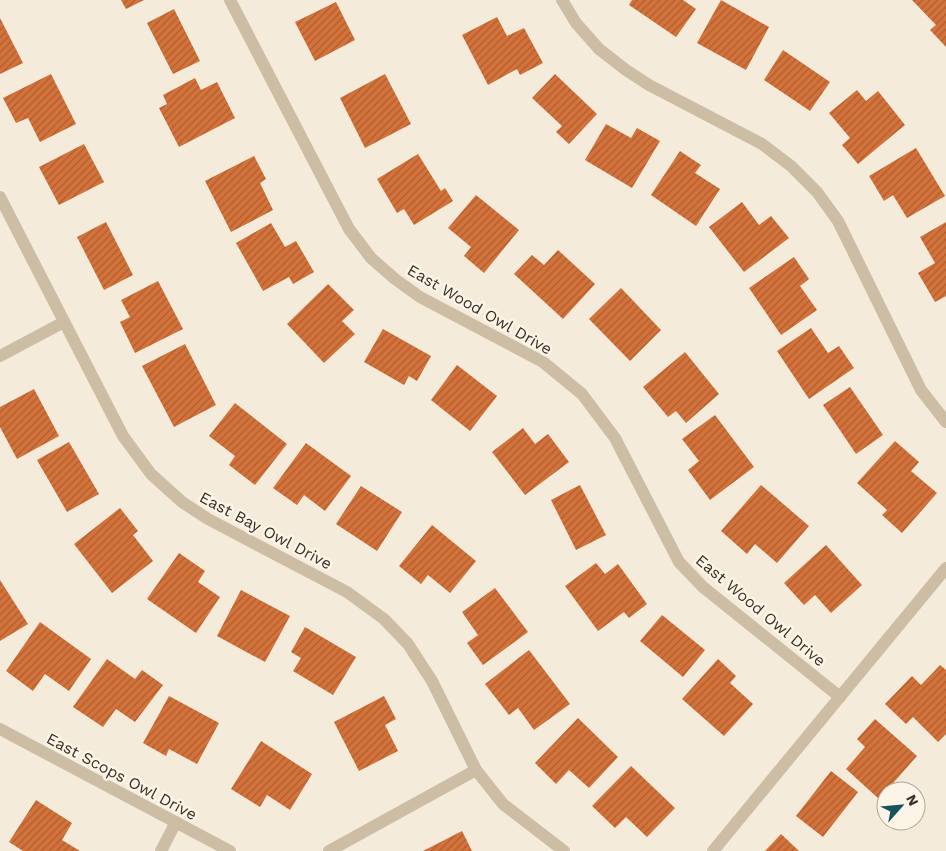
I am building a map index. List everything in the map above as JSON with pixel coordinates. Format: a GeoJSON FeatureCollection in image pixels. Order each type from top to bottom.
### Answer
{"type":"FeatureCollection","features":[{"type":"Feature","properties":{"kind":"street","name":"East Wood Owl Drive"},"geometry":{"type":"LineString","coordinates":[[230,0],[349,229],[371,258],[420,297],[543,362],[582,394],[616,438],[679,562],[703,587],[840,697]]}},
{"type":"Feature","properties":{"kind":"street"},"geometry":{"type":"LineString","coordinates":[[562,0],[576,23],[599,49],[626,70],[649,85],[762,144],[791,166],[817,192],[838,221],[921,390],[946,422]]}},
{"type":"Feature","properties":{"kind":"street","name":"East Bay Owl Drive"},"geometry":{"type":"LineString","coordinates":[[0,197],[123,436],[151,474],[182,502],[208,519],[347,592],[384,619],[408,644],[432,681],[476,770],[503,804],[564,851]]}},
{"type":"Feature","properties":{"kind":"street"},"geometry":{"type":"LineString","coordinates":[[0,356],[64,322]]}},
{"type":"Feature","properties":{"kind":"street"},"geometry":{"type":"LineString","coordinates":[[713,851],[946,568]]}},
{"type":"Feature","properties":{"kind":"street","name":"East Scops Owl Drive"},"geometry":{"type":"LineString","coordinates":[[0,729],[230,851]]}},
{"type":"Feature","properties":{"kind":"street"},"geometry":{"type":"LineString","coordinates":[[329,851],[476,770]]}},
{"type":"Feature","properties":{"kind":"street"},"geometry":{"type":"LineString","coordinates":[[161,851],[176,822]]}},
{"type":"Feature","properties":{"kind":"building"},"geometry":{"type":"Polygon","coordinates":[[[121,0],[144,0],[126,9],[121,0]]]}},
{"type":"Feature","properties":{"kind":"building"},"geometry":{"type":"Polygon","coordinates":[[[632,0],[683,0],[696,9],[676,37],[629,5],[632,0]]]}},
{"type":"Feature","properties":{"kind":"building"},"geometry":{"type":"Polygon","coordinates":[[[721,0],[769,27],[746,70],[697,43],[721,0]]]}},
{"type":"Feature","properties":{"kind":"building"},"geometry":{"type":"Polygon","coordinates":[[[912,0],[946,0],[946,47],[930,30],[936,25],[912,0]]]}},
{"type":"Feature","properties":{"kind":"building"},"geometry":{"type":"Polygon","coordinates":[[[336,2],[355,40],[315,61],[295,22],[336,2]]]}},
{"type":"Feature","properties":{"kind":"building"},"geometry":{"type":"Polygon","coordinates":[[[174,9],[200,61],[173,74],[147,23],[174,9]]]}},
{"type":"Feature","properties":{"kind":"building"},"geometry":{"type":"Polygon","coordinates":[[[497,17],[507,36],[524,28],[543,63],[520,75],[517,69],[488,85],[462,35],[497,17]]]}},
{"type":"Feature","properties":{"kind":"building"},"geometry":{"type":"Polygon","coordinates":[[[0,18],[23,63],[0,74],[0,18]]]}},
{"type":"Feature","properties":{"kind":"building"},"geometry":{"type":"Polygon","coordinates":[[[783,50],[830,82],[810,111],[764,80],[783,50]]]}},
{"type":"Feature","properties":{"kind":"building"},"geometry":{"type":"Polygon","coordinates":[[[51,74],[76,124],[40,142],[28,118],[16,123],[3,98],[51,74]]]}},
{"type":"Feature","properties":{"kind":"building"},"geometry":{"type":"Polygon","coordinates":[[[385,74],[411,124],[365,148],[340,98],[385,74]]]}},
{"type":"Feature","properties":{"kind":"building"},"geometry":{"type":"Polygon","coordinates":[[[555,74],[597,114],[569,144],[556,132],[562,126],[532,98],[555,74]]]}},
{"type":"Feature","properties":{"kind":"building"},"geometry":{"type":"Polygon","coordinates":[[[195,78],[201,90],[217,82],[235,118],[179,147],[159,108],[167,104],[163,95],[195,78]]]}},
{"type":"Feature","properties":{"kind":"building"},"geometry":{"type":"Polygon","coordinates":[[[857,90],[866,101],[878,91],[905,125],[858,164],[842,145],[850,138],[829,113],[857,90]]]}},
{"type":"Feature","properties":{"kind":"building"},"geometry":{"type":"Polygon","coordinates":[[[606,124],[631,138],[637,128],[660,141],[632,188],[585,160],[606,124]]]}},
{"type":"Feature","properties":{"kind":"building"},"geometry":{"type":"Polygon","coordinates":[[[84,144],[104,182],[59,205],[39,167],[84,144]]]}},
{"type":"Feature","properties":{"kind":"building"},"geometry":{"type":"Polygon","coordinates":[[[916,148],[945,196],[907,218],[893,195],[884,201],[869,176],[916,148]]]}},
{"type":"Feature","properties":{"kind":"building"},"geometry":{"type":"Polygon","coordinates":[[[680,151],[701,165],[695,173],[720,189],[696,226],[651,195],[680,151]]]}},
{"type":"Feature","properties":{"kind":"building"},"geometry":{"type":"Polygon","coordinates":[[[418,154],[441,191],[445,188],[453,201],[414,225],[404,209],[397,213],[377,179],[418,154]]]}},
{"type":"Feature","properties":{"kind":"building"},"geometry":{"type":"Polygon","coordinates":[[[254,156],[266,179],[260,183],[273,210],[231,232],[205,181],[254,156]]]}},
{"type":"Feature","properties":{"kind":"building"},"geometry":{"type":"Polygon","coordinates":[[[476,195],[519,230],[484,273],[464,256],[471,247],[448,228],[476,195]]]}},
{"type":"Feature","properties":{"kind":"building"},"geometry":{"type":"Polygon","coordinates":[[[742,202],[759,225],[771,216],[789,238],[744,272],[709,227],[742,202]]]}},
{"type":"Feature","properties":{"kind":"building"},"geometry":{"type":"Polygon","coordinates":[[[106,222],[133,275],[104,290],[77,237],[106,222]]]}},
{"type":"Feature","properties":{"kind":"building"},"geometry":{"type":"Polygon","coordinates":[[[946,222],[946,296],[935,302],[918,273],[935,263],[920,237],[946,222]]]}},
{"type":"Feature","properties":{"kind":"building"},"geometry":{"type":"Polygon","coordinates":[[[271,223],[285,247],[296,241],[314,272],[293,284],[289,277],[263,291],[236,243],[271,223]]]}},
{"type":"Feature","properties":{"kind":"building"},"geometry":{"type":"Polygon","coordinates":[[[558,250],[595,284],[563,319],[514,274],[532,255],[544,265],[558,250]]]}},
{"type":"Feature","properties":{"kind":"building"},"geometry":{"type":"Polygon","coordinates":[[[794,257],[809,279],[800,286],[817,310],[781,335],[749,288],[794,257]]]}},
{"type":"Feature","properties":{"kind":"building"},"geometry":{"type":"Polygon","coordinates":[[[158,281],[183,329],[135,353],[120,322],[130,317],[121,300],[158,281]]]}},
{"type":"Feature","properties":{"kind":"building"},"geometry":{"type":"Polygon","coordinates":[[[328,284],[354,310],[342,321],[355,334],[324,363],[287,324],[328,284]]]}},
{"type":"Feature","properties":{"kind":"building"},"geometry":{"type":"Polygon","coordinates":[[[621,288],[661,330],[630,361],[589,319],[621,288]]]}},
{"type":"Feature","properties":{"kind":"building"},"geometry":{"type":"Polygon","coordinates":[[[811,328],[828,353],[839,346],[854,368],[809,399],[777,351],[811,328]]]}},
{"type":"Feature","properties":{"kind":"building"},"geometry":{"type":"Polygon","coordinates":[[[383,329],[431,356],[417,381],[409,376],[404,385],[364,362],[383,329]]]}},
{"type":"Feature","properties":{"kind":"building"},"geometry":{"type":"Polygon","coordinates":[[[185,344],[216,405],[174,427],[142,366],[185,344]]]}},
{"type":"Feature","properties":{"kind":"building"},"geometry":{"type":"Polygon","coordinates":[[[685,352],[719,394],[686,423],[676,411],[668,417],[643,387],[685,352]]]}},
{"type":"Feature","properties":{"kind":"building"},"geometry":{"type":"Polygon","coordinates":[[[457,365],[497,396],[470,431],[431,400],[457,365]]]}},
{"type":"Feature","properties":{"kind":"building"},"geometry":{"type":"Polygon","coordinates":[[[850,387],[883,435],[856,454],[823,405],[850,387]]]}},
{"type":"Feature","properties":{"kind":"building"},"geometry":{"type":"Polygon","coordinates":[[[34,389],[59,436],[17,459],[0,427],[0,407],[34,389]]]}},
{"type":"Feature","properties":{"kind":"building"},"geometry":{"type":"Polygon","coordinates":[[[235,403],[287,444],[255,485],[229,465],[235,456],[209,436],[235,403]]]}},
{"type":"Feature","properties":{"kind":"building"},"geometry":{"type":"Polygon","coordinates":[[[715,415],[754,467],[710,500],[688,470],[699,461],[682,439],[715,415]]]}},
{"type":"Feature","properties":{"kind":"building"},"geometry":{"type":"Polygon","coordinates":[[[523,428],[535,444],[548,434],[569,462],[525,495],[492,452],[523,428]]]}},
{"type":"Feature","properties":{"kind":"building"},"geometry":{"type":"Polygon","coordinates":[[[895,441],[919,462],[911,471],[937,493],[902,533],[882,515],[887,510],[857,483],[895,441]]]}},
{"type":"Feature","properties":{"kind":"building"},"geometry":{"type":"Polygon","coordinates":[[[69,442],[99,494],[67,512],[37,460],[69,442]]]}},
{"type":"Feature","properties":{"kind":"building"},"geometry":{"type":"Polygon","coordinates":[[[306,443],[351,476],[325,511],[304,495],[297,505],[273,488],[306,443]]]}},
{"type":"Feature","properties":{"kind":"building"},"geometry":{"type":"Polygon","coordinates":[[[580,485],[606,535],[576,550],[551,500],[580,485]]]}},
{"type":"Feature","properties":{"kind":"building"},"geometry":{"type":"Polygon","coordinates":[[[761,485],[809,526],[777,563],[755,544],[747,554],[721,531],[761,485]]]}},
{"type":"Feature","properties":{"kind":"building"},"geometry":{"type":"Polygon","coordinates":[[[361,486],[402,512],[377,551],[336,524],[361,486]]]}},
{"type":"Feature","properties":{"kind":"building"},"geometry":{"type":"Polygon","coordinates":[[[120,508],[138,531],[133,535],[153,561],[112,593],[74,544],[120,508]]]}},
{"type":"Feature","properties":{"kind":"building"},"geometry":{"type":"Polygon","coordinates":[[[432,525],[476,561],[450,593],[428,575],[421,584],[399,566],[432,525]]]}},
{"type":"Feature","properties":{"kind":"building"},"geometry":{"type":"Polygon","coordinates":[[[826,545],[862,585],[831,613],[815,595],[804,605],[784,583],[826,545]]]}},
{"type":"Feature","properties":{"kind":"building"},"geometry":{"type":"Polygon","coordinates":[[[179,553],[205,571],[198,582],[220,597],[196,633],[147,599],[179,553]]]}},
{"type":"Feature","properties":{"kind":"building"},"geometry":{"type":"Polygon","coordinates":[[[596,563],[605,574],[618,564],[647,604],[629,618],[624,612],[598,631],[565,586],[596,563]]]}},
{"type":"Feature","properties":{"kind":"building"},"geometry":{"type":"Polygon","coordinates":[[[0,580],[28,624],[0,641],[0,580]]]}},
{"type":"Feature","properties":{"kind":"building"},"geometry":{"type":"Polygon","coordinates":[[[495,588],[528,632],[483,665],[467,643],[478,635],[462,612],[495,588]]]}},
{"type":"Feature","properties":{"kind":"building"},"geometry":{"type":"Polygon","coordinates":[[[241,590],[290,616],[265,662],[217,636],[241,590]]]}},
{"type":"Feature","properties":{"kind":"building"},"geometry":{"type":"Polygon","coordinates":[[[662,615],[705,650],[683,677],[640,641],[662,615]]]}},
{"type":"Feature","properties":{"kind":"building"},"geometry":{"type":"Polygon","coordinates":[[[40,622],[91,659],[69,691],[45,674],[33,691],[6,671],[40,622]]]}},
{"type":"Feature","properties":{"kind":"building"},"geometry":{"type":"Polygon","coordinates":[[[305,627],[356,657],[333,695],[293,671],[301,658],[291,652],[305,627]]]}},
{"type":"Feature","properties":{"kind":"building"},"geometry":{"type":"Polygon","coordinates":[[[529,650],[570,704],[534,730],[518,708],[509,715],[485,684],[529,650]]]}},
{"type":"Feature","properties":{"kind":"building"},"geometry":{"type":"Polygon","coordinates":[[[107,659],[135,679],[142,670],[163,685],[135,722],[116,709],[103,727],[73,707],[107,659]]]}},
{"type":"Feature","properties":{"kind":"building"},"geometry":{"type":"Polygon","coordinates":[[[718,659],[736,676],[730,683],[753,704],[724,736],[682,699],[718,659]]]}},
{"type":"Feature","properties":{"kind":"building"},"geometry":{"type":"Polygon","coordinates":[[[940,665],[946,670],[946,734],[938,742],[913,717],[906,724],[885,704],[912,676],[921,685],[940,665]]]}},
{"type":"Feature","properties":{"kind":"building"},"geometry":{"type":"Polygon","coordinates":[[[169,696],[219,723],[197,764],[169,749],[166,756],[143,743],[169,696]]]}},
{"type":"Feature","properties":{"kind":"building"},"geometry":{"type":"Polygon","coordinates":[[[384,696],[396,719],[385,725],[398,751],[359,771],[334,722],[384,696]]]}},
{"type":"Feature","properties":{"kind":"building"},"geometry":{"type":"Polygon","coordinates":[[[578,718],[618,757],[589,788],[569,770],[556,784],[535,763],[578,718]]]}},
{"type":"Feature","properties":{"kind":"building"},"geometry":{"type":"Polygon","coordinates":[[[875,719],[917,756],[895,781],[876,781],[876,796],[846,769],[865,747],[857,739],[875,719]]]}},
{"type":"Feature","properties":{"kind":"building"},"geometry":{"type":"Polygon","coordinates":[[[261,741],[312,774],[290,810],[267,795],[260,807],[231,789],[261,741]]]}},
{"type":"Feature","properties":{"kind":"building"},"geometry":{"type":"Polygon","coordinates":[[[631,766],[675,808],[647,837],[626,817],[615,828],[592,806],[631,766]]]}},
{"type":"Feature","properties":{"kind":"building"},"geometry":{"type":"Polygon","coordinates":[[[831,771],[858,792],[823,837],[796,816],[831,771]]]}},
{"type":"Feature","properties":{"kind":"building"},"geometry":{"type":"Polygon","coordinates":[[[36,800],[72,823],[62,840],[80,851],[23,851],[9,842],[36,800]]]}},
{"type":"Feature","properties":{"kind":"building"},"geometry":{"type":"Polygon","coordinates":[[[462,831],[472,851],[423,851],[462,831]]]}},
{"type":"Feature","properties":{"kind":"building"},"geometry":{"type":"Polygon","coordinates":[[[781,834],[799,851],[765,851],[781,834]]]}}]}
